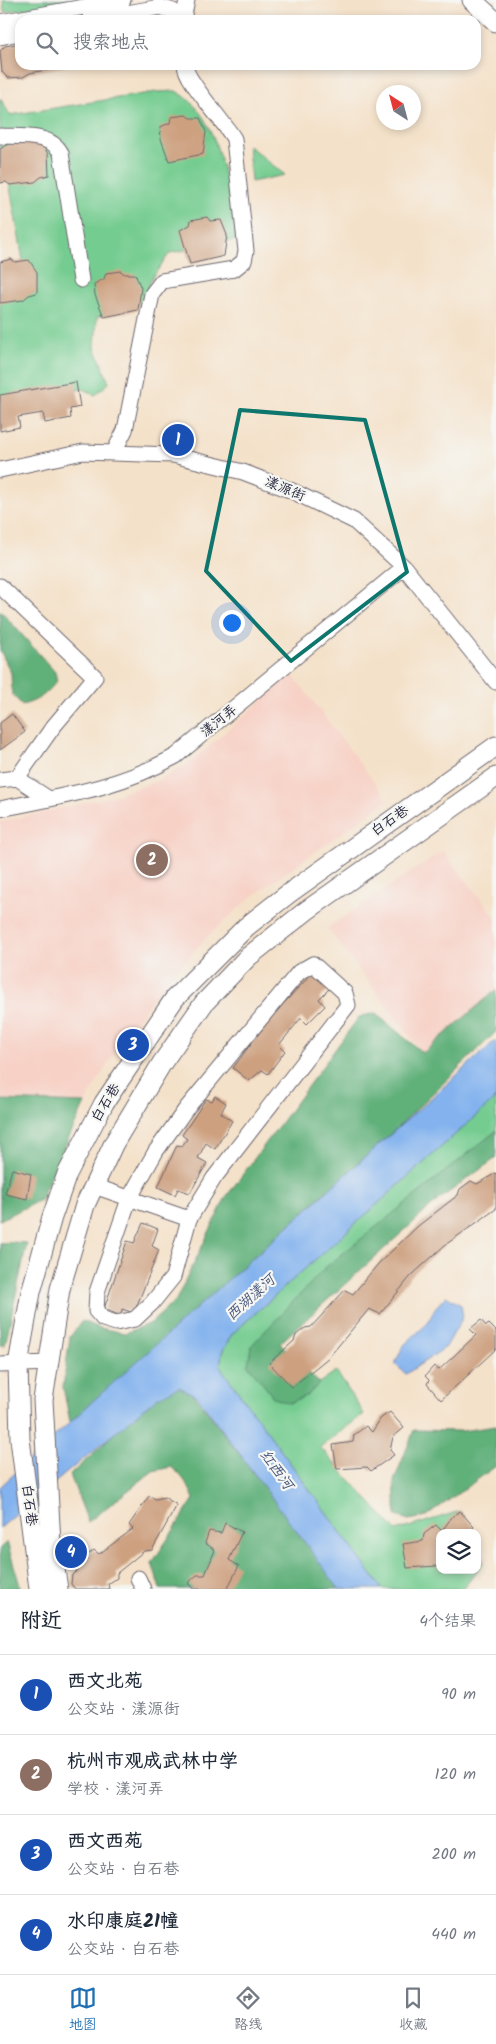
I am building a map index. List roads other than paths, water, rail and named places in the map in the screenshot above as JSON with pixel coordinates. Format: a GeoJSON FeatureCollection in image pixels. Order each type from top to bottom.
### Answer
{"type":"FeatureCollection","features":[{"type":"Feature","properties":{"kind":"main road"},"geometry":{"type":"LineString","coordinates":[[472,0],[496,22]]}},
{"type":"Feature","properties":{"kind":"main road","name":"白石巷"},"geometry":{"type":"LineString","coordinates":[[39,1589],[9,1364],[52,1217],[67,1174],[104,1103],[175,998],[246,928],[288,894],[496,746]]}},
{"type":"Feature","properties":{"kind":"main road","name":"白石巷"},"geometry":{"type":"LineString","coordinates":[[58,1589],[51,1543],[43,1400],[60,1288],[85,1205],[114,1143],[162,1063],[204,1003],[248,957],[306,911],[496,777]]}},
{"type":"Feature","properties":{"kind":"street"},"geometry":{"type":"LineString","coordinates":[[39,15],[123,0]]}},
{"type":"Feature","properties":{"kind":"street"},"geometry":{"type":"LineString","coordinates":[[184,15],[187,0]]}},
{"type":"Feature","properties":{"kind":"street"},"geometry":{"type":"LineString","coordinates":[[116,15],[160,7],[173,11],[177,15]]}},
{"type":"Feature","properties":{"kind":"street"},"geometry":{"type":"LineString","coordinates":[[0,22],[15,19]]}},
{"type":"Feature","properties":{"kind":"street"},"geometry":{"type":"LineString","coordinates":[[0,37],[15,34]]}},
{"type":"Feature","properties":{"kind":"street"},"geometry":{"type":"LineString","coordinates":[[114,452],[125,430],[152,294],[162,281],[234,269],[244,261],[246,251],[234,139],[227,126],[191,81],[185,70]]}},
{"type":"Feature","properties":{"kind":"street"},"geometry":{"type":"LineString","coordinates":[[0,136],[47,140],[57,144],[62,153],[81,280]]}},
{"type":"Feature","properties":{"kind":"street","name":"漾源街"},"geometry":{"type":"LineString","coordinates":[[0,470],[82,452],[173,455],[243,472],[274,484],[354,520],[404,567],[496,682]]}},
{"type":"Feature","properties":{"kind":"street","name":"漾河弄"},"geometry":{"type":"LineString","coordinates":[[0,809],[116,784],[150,771],[176,756],[404,567]]}},
{"type":"Feature","properties":{"kind":"street"},"geometry":{"type":"LineString","coordinates":[[0,586],[95,677],[53,727],[17,778]]}},
{"type":"Feature","properties":{"kind":"street"},"geometry":{"type":"LineString","coordinates":[[0,780],[17,778],[49,799]]}},
{"type":"Feature","properties":{"kind":"street"},"geometry":{"type":"LineString","coordinates":[[313,964],[345,993],[348,1004],[214,1178],[189,1219],[172,1277],[152,1303],[135,1319],[116,1323],[103,1319],[96,1311],[97,1292],[129,1198],[156,1151],[186,1109],[299,972],[313,964]]}},
{"type":"Feature","properties":{"kind":"street"},"geometry":{"type":"LineString","coordinates":[[94,1186],[189,1219]]}},
{"type":"Feature","properties":{"kind":"street"},"geometry":{"type":"LineString","coordinates":[[9,1364],[49,1363]]}},
{"type":"Feature","properties":{"kind":"water"},"geometry":{"type":"Polygon","coordinates":[[[496,1040],[496,1098],[232,1334],[222,1352],[220,1367],[382,1589],[339,1589],[197,1396],[179,1387],[158,1397],[0,1528],[0,1487],[94,1400],[496,1040]]]}},
{"type":"Feature","properties":{"kind":"water"},"geometry":{"type":"Polygon","coordinates":[[[446,1296],[461,1305],[463,1317],[446,1347],[406,1374],[395,1364],[403,1346],[428,1323],[435,1308],[446,1296]]]}},
{"type":"Feature","properties":{"kind":"place","name":"西文北苑"},"geometry":{"type":"Point","coordinates":[178,440]}},
{"type":"Feature","properties":{"kind":"place","name":"杭州市观成武林中学"},"geometry":{"type":"Point","coordinates":[152,860]}},
{"type":"Feature","properties":{"kind":"place","name":"西文西苑"},"geometry":{"type":"Point","coordinates":[133,1045]}},
{"type":"Feature","properties":{"kind":"place","name":"水印康庭21幢"},"geometry":{"type":"Point","coordinates":[71,1552]}},
{"type":"Feature","properties":{"kind":"water label","name":"西湖漾河"},"geometry":{"type":"Point","coordinates":[251,1298]}},
{"type":"Feature","properties":{"kind":"water label","name":"红西河"},"geometry":{"type":"Point","coordinates":[276,1470]}}]}
